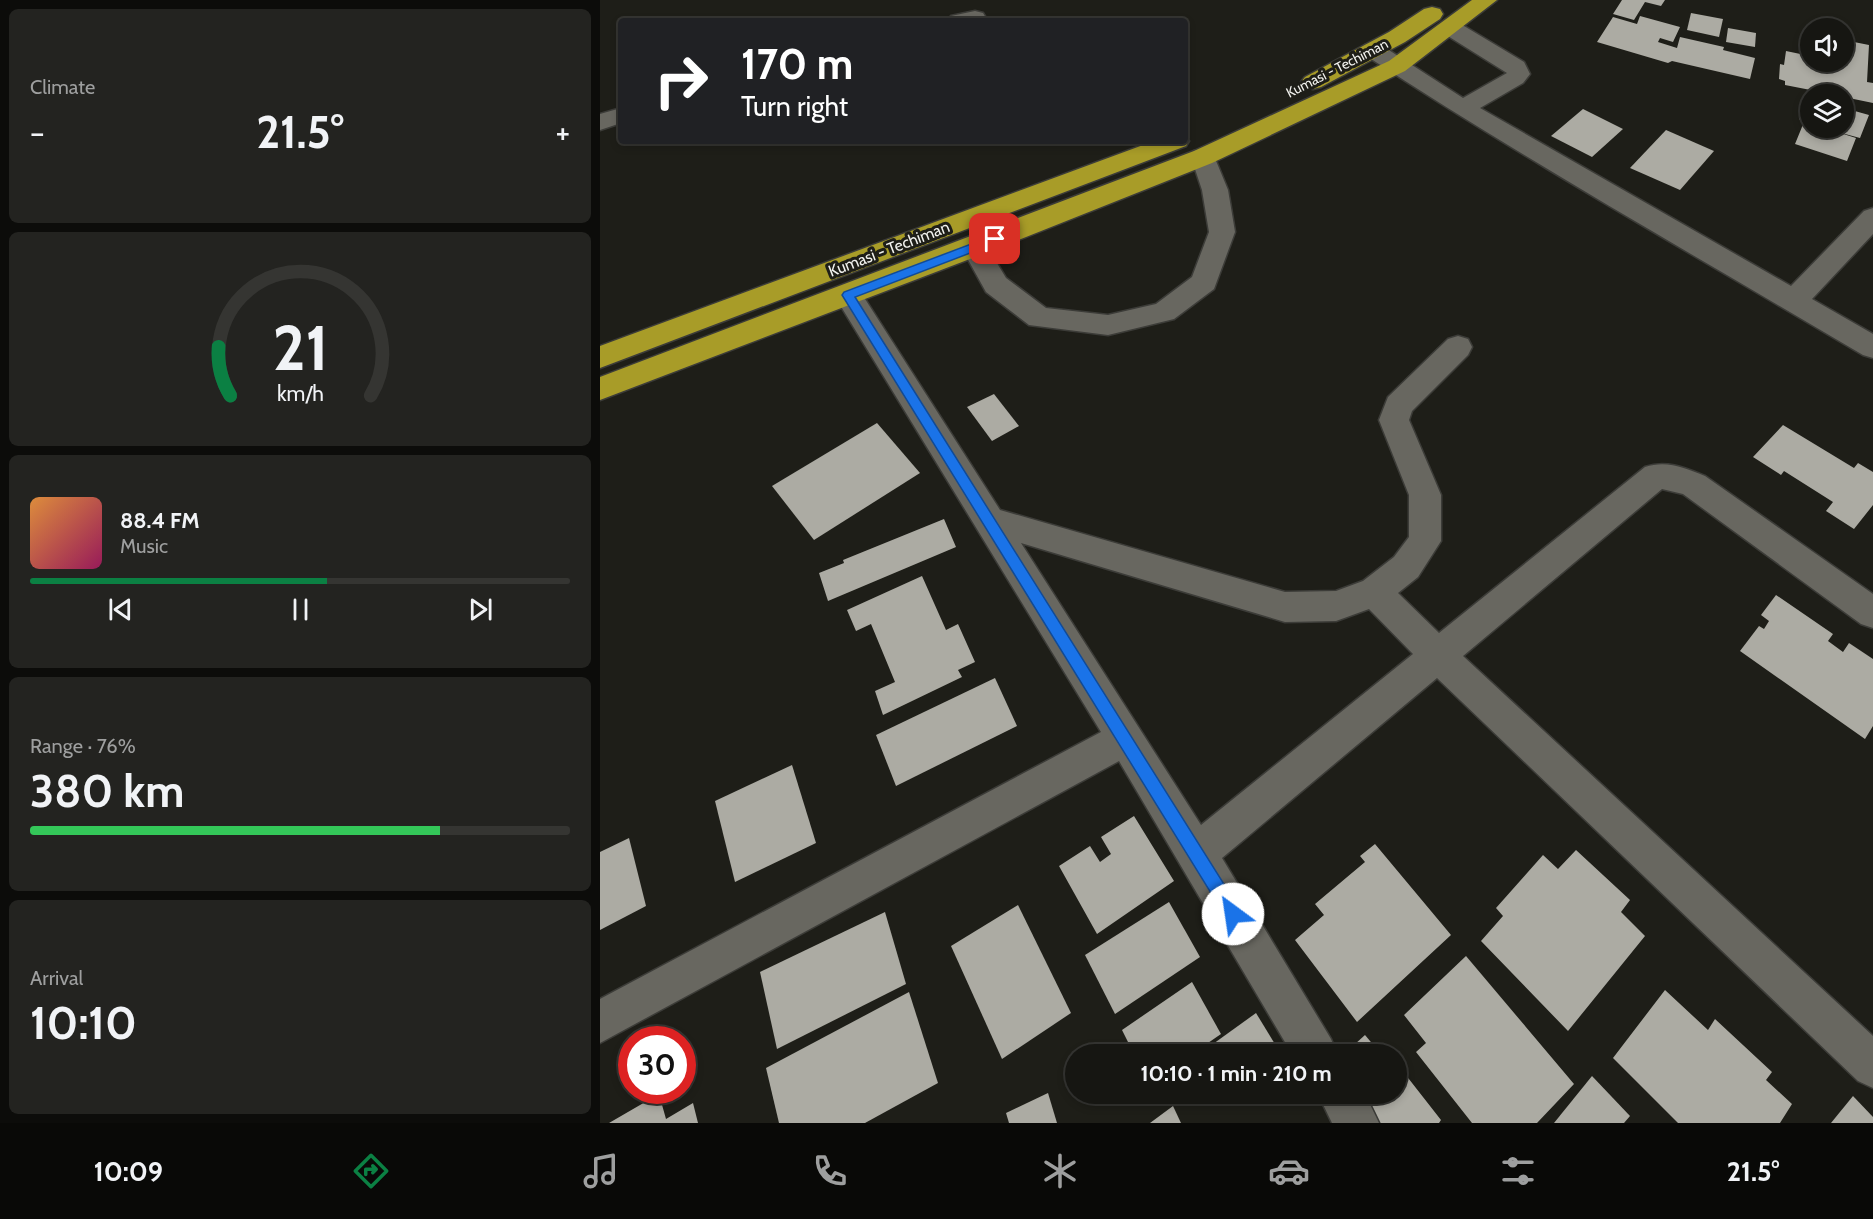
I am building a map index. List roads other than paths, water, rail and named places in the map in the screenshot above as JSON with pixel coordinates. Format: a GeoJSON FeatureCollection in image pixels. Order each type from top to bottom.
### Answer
{"type":"FeatureCollection","features":[{"type":"Feature","properties":{"kind":"highway","name":"Kumasi - Techiman"},"geometry":{"type":"LineString","coordinates":[[1236,118],[1373,50],[1425,20],[1450,0]]}},
{"type":"Feature","properties":{"kind":"highway"},"geometry":{"type":"LineString","coordinates":[[1190,143],[1397,66],[1486,0]]}},
{"type":"Feature","properties":{"kind":"highway","name":"Kumasi - Techiman"},"geometry":{"type":"LineString","coordinates":[[600,357],[1187,144]]}},
{"type":"Feature","properties":{"kind":"highway"},"geometry":{"type":"LineString","coordinates":[[600,389],[974,247],[1188,144]]}},
{"type":"Feature","properties":{"kind":"street"},"geometry":{"type":"LineString","coordinates":[[1451,28],[1516,67],[1519,74],[1463,108]]}},
{"type":"Feature","properties":{"kind":"street"},"geometry":{"type":"LineString","coordinates":[[1373,50],[1463,108],[1873,347]]}},
{"type":"Feature","properties":{"kind":"street"},"geometry":{"type":"LineString","coordinates":[[600,122],[618,116]]}},
{"type":"Feature","properties":{"kind":"street"},"geometry":{"type":"LineString","coordinates":[[974,247],[996,285],[1039,318],[1108,325],[1164,312],[1204,282],[1222,232],[1215,190],[1190,143]]}},
{"type":"Feature","properties":{"kind":"street"},"geometry":{"type":"LineString","coordinates":[[1793,301],[1871,223]]}},
{"type":"Feature","properties":{"kind":"street"},"geometry":{"type":"LineString","coordinates":[[848,295],[1197,853],[1310,1044]]}},
{"type":"Feature","properties":{"kind":"street"},"geometry":{"type":"LineString","coordinates":[[989,520],[1285,608],[1336,606],[1375,592],[1406,567],[1425,541],[1425,495],[1394,420],[1399,405],[1458,347]]}},
{"type":"Feature","properties":{"kind":"street"},"geometry":{"type":"LineString","coordinates":[[1197,853],[1656,476],[1673,477],[1694,486],[1873,613]]}},
{"type":"Feature","properties":{"kind":"street"},"geometry":{"type":"LineString","coordinates":[[1375,592],[1438,656],[1873,1066]]}},
{"type":"Feature","properties":{"kind":"street"},"geometry":{"type":"LineString","coordinates":[[600,1022],[1125,738]]}},
{"type":"Feature","properties":{"kind":"street"},"geometry":{"type":"LineString","coordinates":[[1346,1104],[1357,1123]]}}]}
